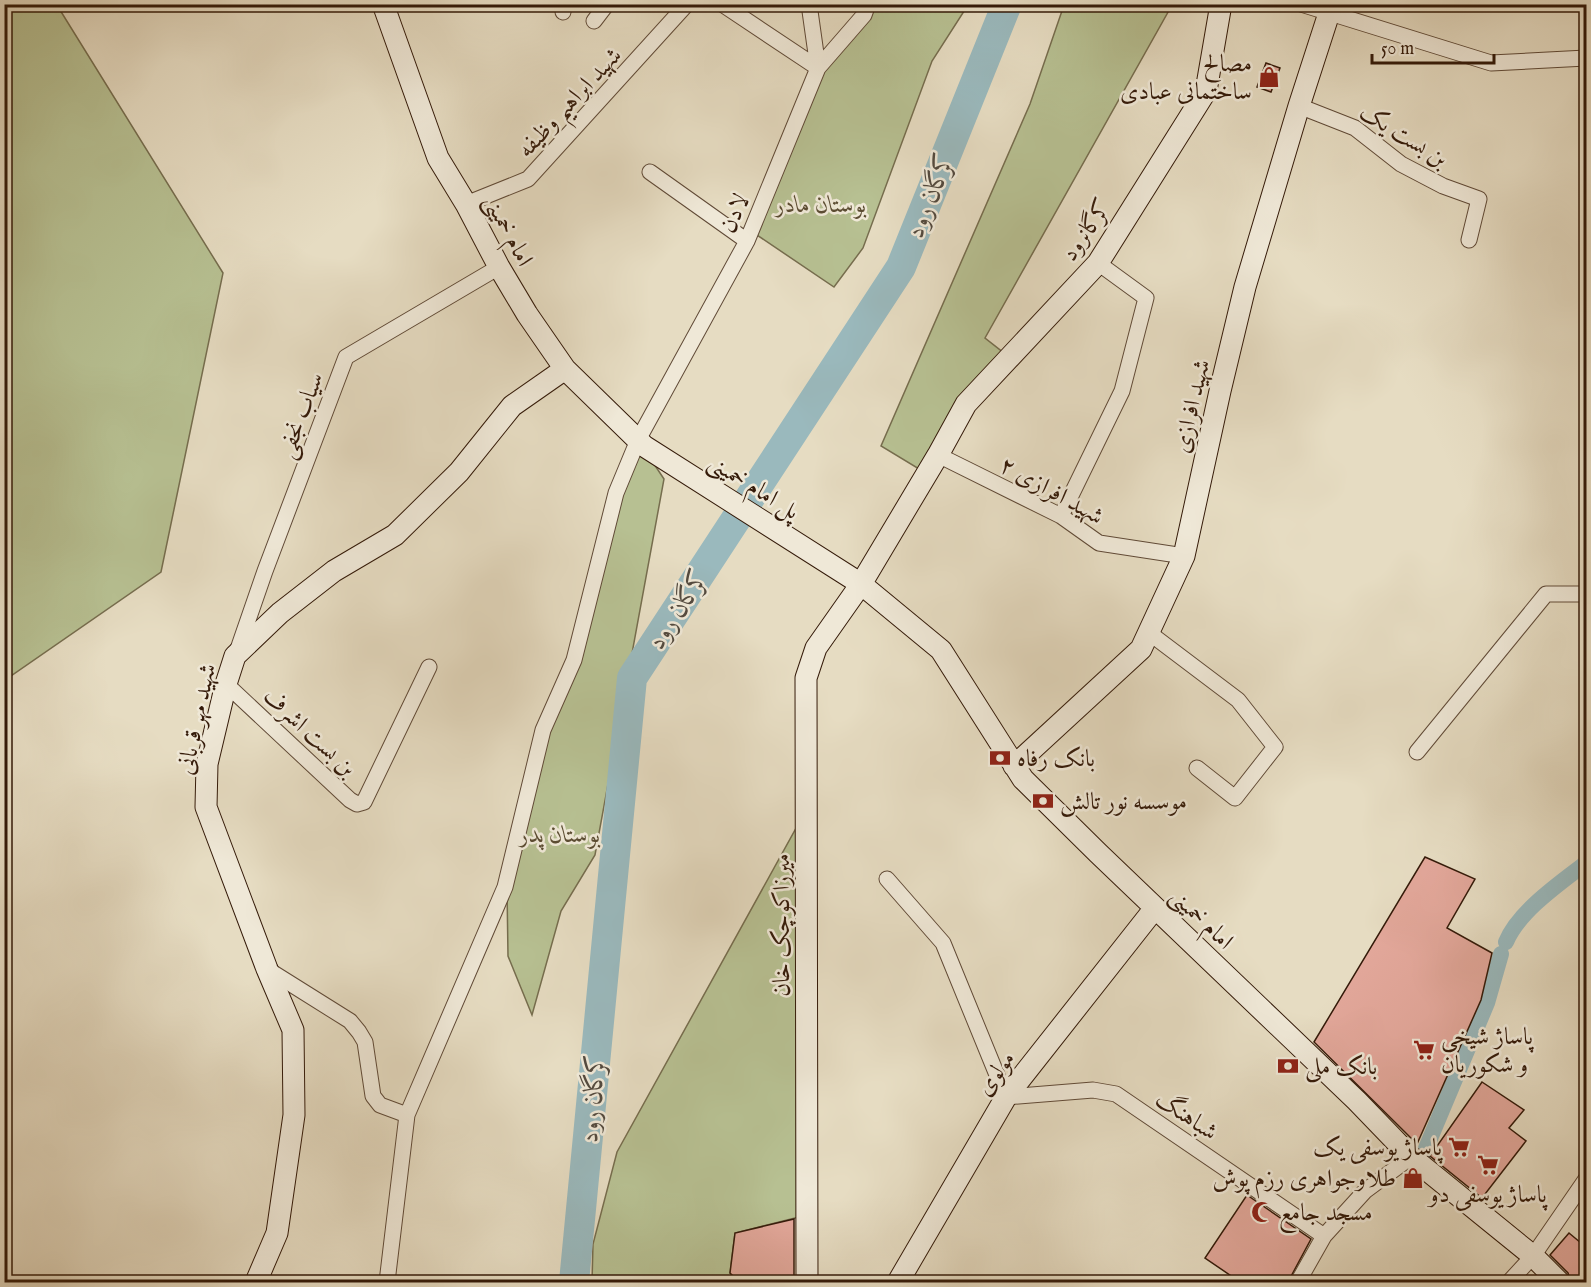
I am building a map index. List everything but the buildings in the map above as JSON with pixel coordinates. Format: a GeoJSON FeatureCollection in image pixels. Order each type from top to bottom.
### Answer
{"type":"FeatureCollection","features":[{"type":"Feature","properties":{"kind":"street","name":"امام خمینی"},"geometry":{"type":"LineString","coordinates":[[383,4],[438,158],[466,204],[499,267],[527,314],[565,369],[641,443]]}},
{"type":"Feature","properties":{"kind":"street"},"geometry":{"type":"LineString","coordinates":[[594,21],[607,4]]}},
{"type":"Feature","properties":{"kind":"street","name":"شهید ابراهیم وظیفه"},"geometry":{"type":"LineString","coordinates":[[466,204],[528,179],[687,4]]}},
{"type":"Feature","properties":{"kind":"street"},"geometry":{"type":"LineString","coordinates":[[722,4],[818,68]]}},
{"type":"Feature","properties":{"kind":"street"},"geometry":{"type":"LineString","coordinates":[[809,4],[818,68]]}},
{"type":"Feature","properties":{"kind":"street","name":"لادن"},"geometry":{"type":"LineString","coordinates":[[387,1282],[407,1115],[505,887],[543,730],[574,660],[616,493],[747,242],[818,68],[864,15],[868,4]]}},
{"type":"Feature","properties":{"kind":"street","name":"کرگانرود"},"geometry":{"type":"LineString","coordinates":[[861,584],[966,404],[1098,263],[1206,91],[1221,4]]}},
{"type":"Feature","properties":{"kind":"street"},"geometry":{"type":"LineString","coordinates":[[1301,4],[1331,9],[1491,63],[1587,58]]}},
{"type":"Feature","properties":{"kind":"street","name":"شهید افرازی"},"geometry":{"type":"LineString","coordinates":[[1014,766],[1141,649],[1184,556],[1245,288],[1299,106],[1331,9]]}},
{"type":"Feature","properties":{"kind":"street","name":"بن بست یک"},"geometry":{"type":"LineString","coordinates":[[1299,106],[1355,128],[1401,164],[1443,186],[1479,199],[1469,240]]}},
{"type":"Feature","properties":{"kind":"street"},"geometry":{"type":"LineString","coordinates":[[650,172],[747,242]]}},
{"type":"Feature","properties":{"kind":"street"},"geometry":{"type":"LineString","coordinates":[[1060,516],[1122,391],[1146,298],[1098,263]]}},
{"type":"Feature","properties":{"kind":"street","name":"سیاب نجفی"},"geometry":{"type":"LineString","coordinates":[[235,656],[346,357],[499,267]]}},
{"type":"Feature","properties":{"kind":"street","name":"شهید مهر قربانی"},"geometry":{"type":"LineString","coordinates":[[256,1282],[277,1233],[294,1115],[293,1030],[267,969],[206,807],[207,764],[225,684],[235,656],[280,614],[334,571],[395,535],[459,472],[512,406],[565,369]]}},
{"type":"Feature","properties":{"kind":"street","name":"پل امام خمینی"},"geometry":{"type":"LineString","coordinates":[[641,443],[838,568]]}},
{"type":"Feature","properties":{"kind":"street","name":"شهید افرازی ۲"},"geometry":{"type":"LineString","coordinates":[[938,455],[1060,516],[1099,543],[1184,556]]}},
{"type":"Feature","properties":{"kind":"street","name":"امام خمینی"},"geometry":{"type":"LineString","coordinates":[[838,568],[861,584],[941,650],[1023,779],[1357,1101],[1411,1157],[1533,1256],[1559,1282]]}},
{"type":"Feature","properties":{"kind":"street","name":"میرزاکوچک خان"},"geometry":{"type":"LineString","coordinates":[[807,1282],[806,678],[816,648],[861,584]]}},
{"type":"Feature","properties":{"kind":"street"},"geometry":{"type":"LineString","coordinates":[[1417,752],[1546,594],[1587,594]]}},
{"type":"Feature","properties":{"kind":"street"},"geometry":{"type":"LineString","coordinates":[[1148,632],[1238,700],[1275,747],[1234,798],[1197,768]]}},
{"type":"Feature","properties":{"kind":"street","name":"بن بست اشرف"},"geometry":{"type":"LineString","coordinates":[[225,684],[357,804],[364,802],[429,668]]}},
{"type":"Feature","properties":{"kind":"street"},"geometry":{"type":"LineString","coordinates":[[887,879],[944,943],[1006,1097]]}},
{"type":"Feature","properties":{"kind":"street","name":"مولوی"},"geometry":{"type":"LineString","coordinates":[[898,1282],[1006,1097],[1155,908]]}},
{"type":"Feature","properties":{"kind":"street"},"geometry":{"type":"LineString","coordinates":[[267,969],[350,1021],[365,1042],[373,1096],[381,1105],[407,1115]]}},
{"type":"Feature","properties":{"kind":"street","name":"شباهنگ"},"geometry":{"type":"LineString","coordinates":[[1006,1097],[1093,1090],[1116,1094],[1324,1236]]}},
{"type":"Feature","properties":{"kind":"street"},"geometry":{"type":"LineString","coordinates":[[1298,1282],[1324,1236],[1365,1191],[1411,1157]]}},
{"type":"Feature","properties":{"kind":"street"},"geometry":{"type":"LineString","coordinates":[[1509,1282],[1533,1256],[1587,1179]]}},
{"type":"Feature","properties":{"kind":"green space"},"geometry":{"type":"Polygon","coordinates":[[[4,5],[30,5],[60,10],[223,273],[161,572],[5,680],[4,5]]]}},
{"type":"Feature","properties":{"kind":"green space","name":"بوستان مادر"},"geometry":{"type":"Polygon","coordinates":[[[868,5],[968,5],[932,61],[863,248],[834,287],[751,231],[818,68],[868,5]]]}},
{"type":"Feature","properties":{"kind":"green space"},"geometry":{"type":"Polygon","coordinates":[[[1064,5],[1172,5],[985,338],[1009,357],[924,472],[881,446],[1030,104],[1064,5]]]}},
{"type":"Feature","properties":{"kind":"green space","name":"بوستان پدر"},"geometry":{"type":"Polygon","coordinates":[[[638,440],[664,479],[595,855],[561,911],[532,1015],[508,956],[507,888],[544,730],[638,440]]]}},
{"type":"Feature","properties":{"kind":"green space"},"geometry":{"type":"Polygon","coordinates":[[[805,812],[807,1215],[735,1233],[730,1273],[739,1282],[592,1282],[593,1244],[617,1152],[805,812]]]}},
{"type":"Feature","properties":{"kind":"waterway","name":"کرگان رود"},"geometry":{"type":"LineString","coordinates":[[574,1282],[632,678],[901,267],[1007,4]]}},
{"type":"Feature","properties":{"kind":"waterway"},"geometry":{"type":"LineString","coordinates":[[1506,942],[1520,919],[1530,909],[1586,863]]}},
{"type":"Feature","properties":{"kind":"waterway"},"geometry":{"type":"LineString","coordinates":[[1424,1153],[1487,1003],[1501,954]]}},
{"type":"Feature","properties":{"kind":"place","name":"مصالح ساختمانی عبادی"},"geometry":{"type":"Point","coordinates":[1269,77]}},
{"type":"Feature","properties":{"kind":"place","name":"بانک رفاه"},"geometry":{"type":"Point","coordinates":[1000,758]}},
{"type":"Feature","properties":{"kind":"place","name":"موسسه نور تالش"},"geometry":{"type":"Point","coordinates":[1043,801]}},
{"type":"Feature","properties":{"kind":"place","name":"پاساژ شیخی و شکوریان"},"geometry":{"type":"Point","coordinates":[1424,1050]}},
{"type":"Feature","properties":{"kind":"place","name":"بانک ملی"},"geometry":{"type":"Point","coordinates":[1288,1066]}},
{"type":"Feature","properties":{"kind":"place","name":"پاساژ یوسفی یک"},"geometry":{"type":"Point","coordinates":[1459,1147]}},
{"type":"Feature","properties":{"kind":"place","name":"پاساژ یوسفی دو"},"geometry":{"type":"Point","coordinates":[1488,1165]}},
{"type":"Feature","properties":{"kind":"place","name":"طلاوجواهری رزم پوش"},"geometry":{"type":"Point","coordinates":[1413,1178]}},
{"type":"Feature","properties":{"kind":"place","name":"مسجد جامع"},"geometry":{"type":"Point","coordinates":[1262,1212]}}]}
